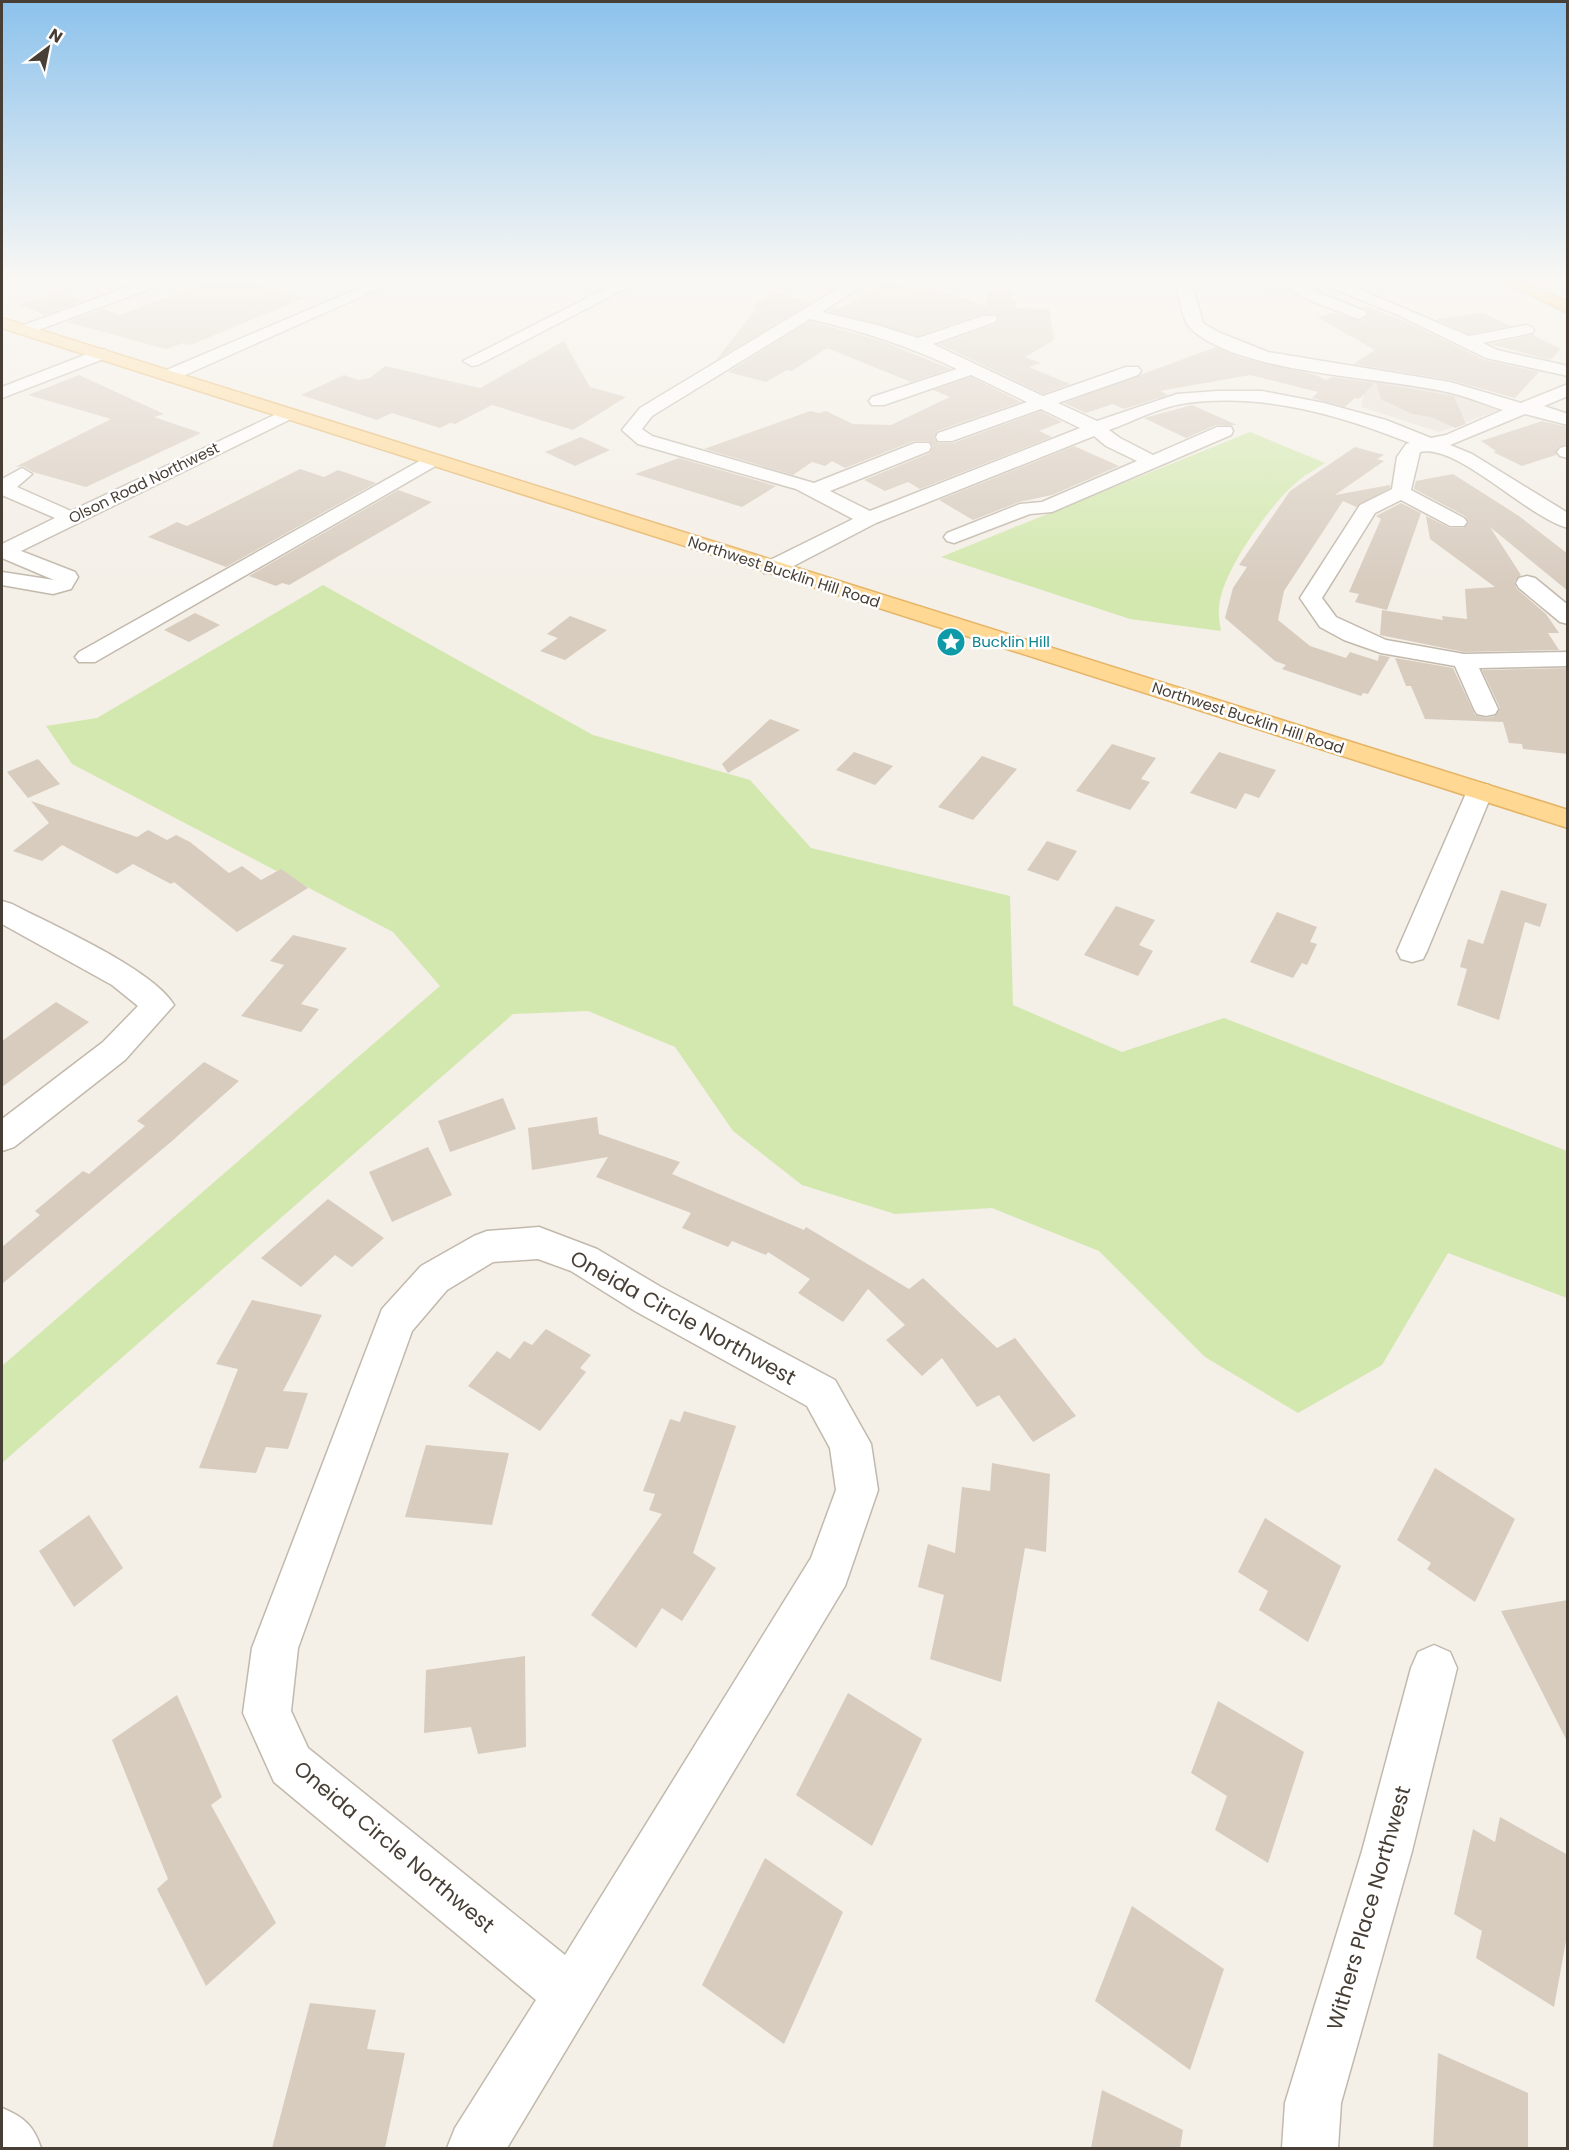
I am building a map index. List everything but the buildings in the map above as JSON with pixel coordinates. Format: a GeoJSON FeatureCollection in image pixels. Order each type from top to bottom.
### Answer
{"type":"FeatureCollection","features":[{"type":"Feature","properties":{"kind":"main road","name":"Northwest Bucklin Hill Road"},"geometry":{"type":"LineString","coordinates":[[188,382],[1568,819]]}},
{"type":"Feature","properties":{"kind":"street"},"geometry":{"type":"LineString","coordinates":[[2,393],[29,382]]}},
{"type":"Feature","properties":{"kind":"street"},"geometry":{"type":"LineString","coordinates":[[694,382],[646,412],[632,430],[645,440],[814,490],[869,519]]}},
{"type":"Feature","properties":{"kind":"street"},"geometry":{"type":"LineString","coordinates":[[878,401],[933,382]]}},
{"type":"Feature","properties":{"kind":"street"},"geometry":{"type":"LineString","coordinates":[[997,382],[1096,428],[1113,442],[1153,462]]}},
{"type":"Feature","properties":{"kind":"street"},"geometry":{"type":"LineString","coordinates":[[945,437],[1100,382]]}},
{"type":"Feature","properties":{"kind":"street"},"geometry":{"type":"LineString","coordinates":[[1420,382],[1450,387],[1511,407],[1543,411],[1568,420]]}},
{"type":"Feature","properties":{"kind":"street"},"geometry":{"type":"LineString","coordinates":[[1450,387],[1455,382]]}},
{"type":"Feature","properties":{"kind":"street"},"geometry":{"type":"LineString","coordinates":[[1401,492],[1397,453],[1452,439],[1568,389]]}},
{"type":"Feature","properties":{"kind":"street"},"geometry":{"type":"LineString","coordinates":[[772,568],[869,519],[1096,428],[1183,398],[1262,396],[1324,408],[1379,424],[1465,458],[1568,522]]}},
{"type":"Feature","properties":{"kind":"street","name":"Olson Road Northwest"},"geometry":{"type":"LineString","coordinates":[[2,551],[287,414]]}},
{"type":"Feature","properties":{"kind":"street"},"geometry":{"type":"LineString","coordinates":[[1327,426],[1347,434]]}},
{"type":"Feature","properties":{"kind":"street"},"geometry":{"type":"LineString","coordinates":[[954,537],[1027,508],[1045,508],[1224,431]]}},
{"type":"Feature","properties":{"kind":"street"},"geometry":{"type":"LineString","coordinates":[[814,490],[922,447]]}},
{"type":"Feature","properties":{"kind":"street"},"geometry":{"type":"LineString","coordinates":[[87,657],[432,460]]}},
{"type":"Feature","properties":{"kind":"street"},"geometry":{"type":"LineString","coordinates":[[22,474],[5,486],[9,491],[71,518]]}},
{"type":"Feature","properties":{"kind":"street"},"geometry":{"type":"LineString","coordinates":[[1401,492],[1457,522]]}},
{"type":"Feature","properties":{"kind":"street"},"geometry":{"type":"LineString","coordinates":[[1401,492],[1367,509],[1311,598],[1328,622],[1352,635],[1381,646],[1464,661],[1568,659]]}},
{"type":"Feature","properties":{"kind":"street"},"geometry":{"type":"LineString","coordinates":[[1009,498],[1027,508]]}},
{"type":"Feature","properties":{"kind":"street"},"geometry":{"type":"LineString","coordinates":[[2,551],[67,577],[63,584],[53,587],[2,579]]}},
{"type":"Feature","properties":{"kind":"street"},"geometry":{"type":"LineString","coordinates":[[1527,583],[1568,617]]}},
{"type":"Feature","properties":{"kind":"street"},"geometry":{"type":"LineString","coordinates":[[1464,661],[1486,709]]}},
{"type":"Feature","properties":{"kind":"street"},"geometry":{"type":"LineString","coordinates":[[1412,951],[1480,791]]}},
{"type":"Feature","properties":{"kind":"street"},"geometry":{"type":"LineString","coordinates":[[2,911],[123,977],[158,1005],[114,1051],[2,1137]]}},
{"type":"Feature","properties":{"kind":"street","name":"Oneida Circle Northwest"},"geometry":{"type":"LineString","coordinates":[[475,2148],[571,1994],[829,1570],[857,1490],[850,1444],[821,1394],[648,1299],[584,1260],[538,1244],[487,1247],[434,1278],[396,1321],[276,1648],[267,1713],[291,1765],[571,1994]]}},
{"type":"Feature","properties":{"kind":"street","name":"Withers Place Northwest"},"geometry":{"type":"LineString","coordinates":[[1310,2148],[1313,2103],[1387,1851],[1434,1668]]}},
{"type":"Feature","properties":{"kind":"street"},"geometry":{"type":"LineString","coordinates":[[2,2136],[13,2148]]}},
{"type":"Feature","properties":{"kind":"shaded area"},"geometry":{"type":"Polygon","coordinates":[[[1366,382],[1386,382],[1441,389],[1502,409],[1439,432],[1361,407],[1366,382]]]}},
{"type":"Feature","properties":{"kind":"green space"},"geometry":{"type":"Polygon","coordinates":[[[1250,432],[1325,463],[1301,478],[1274,505],[1237,559],[1222,594],[1219,611],[1221,631],[1130,619],[941,557],[1250,432]]]}},
{"type":"Feature","properties":{"kind":"green space"},"geometry":{"type":"Polygon","coordinates":[[[323,585],[593,735],[750,780],[811,848],[1010,896],[1013,1005],[1122,1052],[1224,1018],[1567,1151],[1567,1298],[1448,1253],[1382,1365],[1298,1413],[1205,1357],[1099,1251],[992,1208],[895,1214],[802,1185],[733,1131],[675,1047],[588,1011],[513,1014],[2,1463],[2,1366],[440,986],[393,932],[72,764],[46,726],[97,718],[323,585]]]}},
{"type":"Feature","properties":{"kind":"place","name":"Bucklin Hill"},"geometry":{"type":"Point","coordinates":[951,642]}}]}
